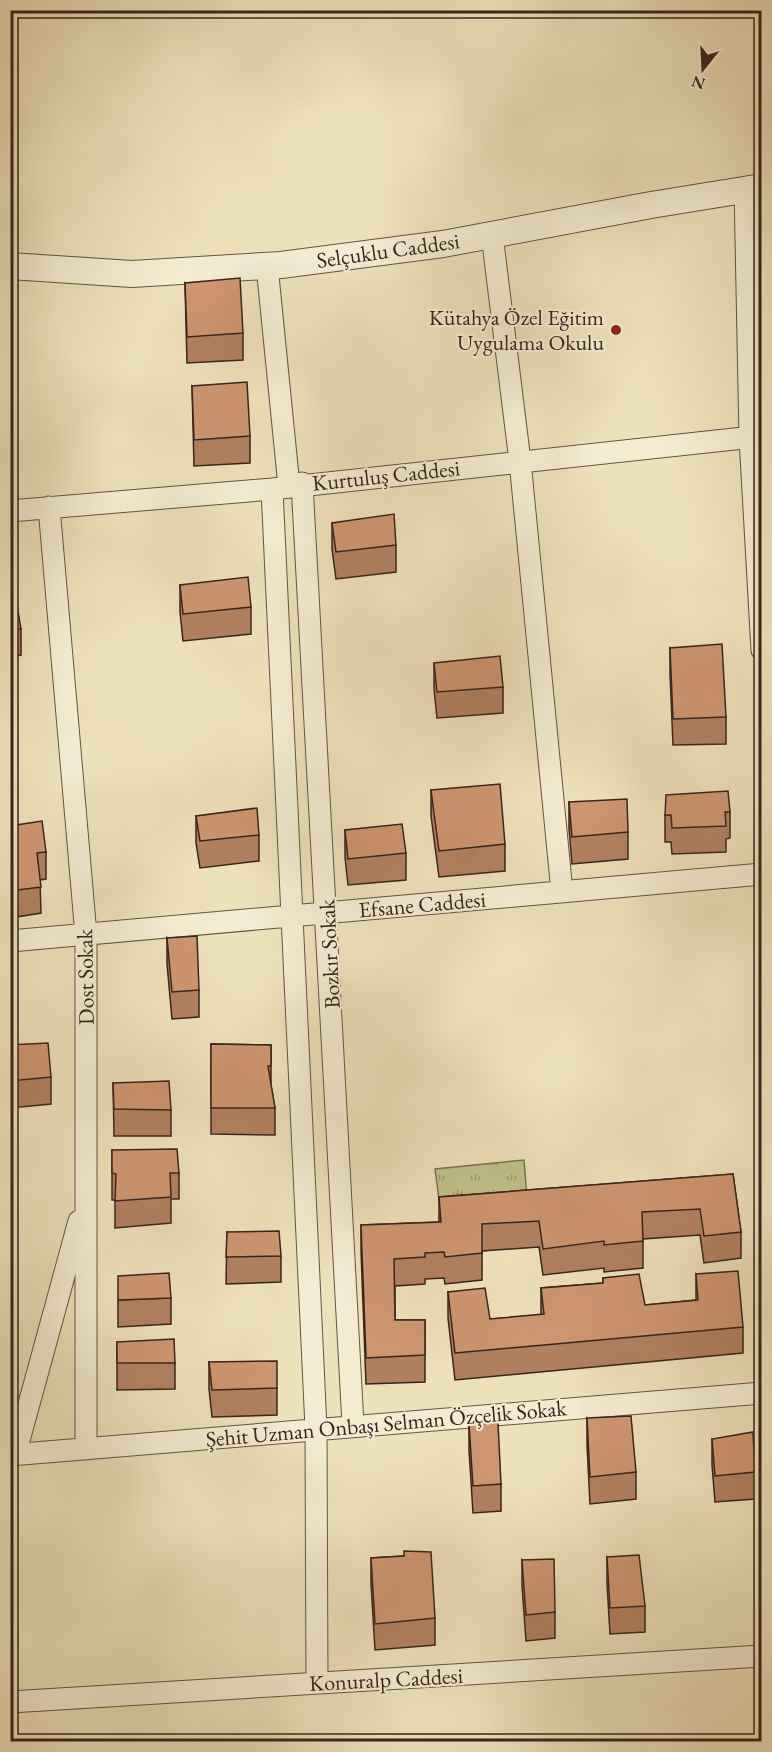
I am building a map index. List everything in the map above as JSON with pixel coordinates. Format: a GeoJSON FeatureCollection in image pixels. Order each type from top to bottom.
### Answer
{"type":"FeatureCollection","features":[{"type":"Feature","properties":{"kind":"street","name":"Selçuklu Caddesi"},"geometry":{"type":"LineString","coordinates":[[10,266],[132,274],[267,266],[443,244],[753,188]]}},
{"type":"Feature","properties":{"kind":"street"},"geometry":{"type":"LineString","coordinates":[[753,188],[756,437],[762,650]]}},
{"type":"Feature","properties":{"kind":"street"},"geometry":{"type":"LineString","coordinates":[[492,235],[520,461],[562,892]]}},
{"type":"Feature","properties":{"kind":"street"},"geometry":{"type":"LineString","coordinates":[[267,266],[288,486]]}},
{"type":"Feature","properties":{"kind":"street","name":"Kurtuluş Caddesi"},"geometry":{"type":"LineString","coordinates":[[10,511],[288,486],[756,437]]}},
{"type":"Feature","properties":{"kind":"street","name":"Bozkır Sokak"},"geometry":{"type":"LineString","coordinates":[[288,486],[326,912],[353,1425]]}},
{"type":"Feature","properties":{"kind":"street","name":"Bozkır Sokak"},"geometry":{"type":"LineString","coordinates":[[288,486],[292,915],[316,1428],[318,1683]]}},
{"type":"Feature","properties":{"kind":"street","name":"Dost Sokak"},"geometry":{"type":"LineString","coordinates":[[49,507],[86,935],[86,1449]]}},
{"type":"Feature","properties":{"kind":"street","name":"Efsane Caddesi"},"geometry":{"type":"LineString","coordinates":[[10,940],[762,874]]}},
{"type":"Feature","properties":{"kind":"street"},"geometry":{"type":"LineString","coordinates":[[13,1455],[86,1194]]}},
{"type":"Feature","properties":{"kind":"street","name":"Şehit Uzman Onbaşı Selman Özçelik Sokak"},"geometry":{"type":"LineString","coordinates":[[13,1455],[316,1428],[762,1393]]}},
{"type":"Feature","properties":{"kind":"street","name":"Konuralp Caddesi"},"geometry":{"type":"LineString","coordinates":[[10,1702],[762,1656]]}},
{"type":"Feature","properties":{"kind":"green space"},"geometry":{"type":"Polygon","coordinates":[[[524,1160],[527,1198],[440,1207],[435,1169],[524,1160]]]}},
{"type":"Feature","properties":{"kind":"building"},"geometry":{"type":"Polygon","coordinates":[[[240,278],[243,333],[187,337],[185,283],[240,278]]]}},
{"type":"Feature","properties":{"kind":"building"},"geometry":{"type":"Polygon","coordinates":[[[247,382],[250,436],[194,440],[192,386],[247,382]]]}},
{"type":"Feature","properties":{"kind":"building"},"geometry":{"type":"Polygon","coordinates":[[[394,514],[396,545],[336,552],[332,523],[394,514]]]}},
{"type":"Feature","properties":{"kind":"building"},"geometry":{"type":"Polygon","coordinates":[[[248,577],[251,607],[183,614],[180,585],[248,577]]]}},
{"type":"Feature","properties":{"kind":"building"},"geometry":{"type":"Polygon","coordinates":[[[16,599],[21,629],[10,630],[10,600],[16,599]]]}},
{"type":"Feature","properties":{"kind":"building"},"geometry":{"type":"Polygon","coordinates":[[[722,644],[726,717],[673,719],[670,648],[722,644]]]}},
{"type":"Feature","properties":{"kind":"building"},"geometry":{"type":"Polygon","coordinates":[[[500,656],[503,687],[437,692],[434,663],[500,656]]]}},
{"type":"Feature","properties":{"kind":"building"},"geometry":{"type":"Polygon","coordinates":[[[500,784],[505,844],[439,851],[431,790],[500,784]]]}},
{"type":"Feature","properties":{"kind":"building"},"geometry":{"type":"Polygon","coordinates":[[[728,791],[730,812],[725,812],[726,826],[672,828],[671,815],[665,815],[666,795],[728,791]]]}},
{"type":"Feature","properties":{"kind":"building"},"geometry":{"type":"Polygon","coordinates":[[[627,799],[628,832],[572,837],[569,802],[627,799]]]}},
{"type":"Feature","properties":{"kind":"building"},"geometry":{"type":"Polygon","coordinates":[[[257,808],[259,835],[200,841],[196,816],[257,808]]]}},
{"type":"Feature","properties":{"kind":"building"},"geometry":{"type":"Polygon","coordinates":[[[42,821],[46,852],[37,853],[41,887],[10,891],[10,826],[42,821]]]}},
{"type":"Feature","properties":{"kind":"building"},"geometry":{"type":"Polygon","coordinates":[[[402,824],[406,853],[348,859],[345,830],[402,824]]]}},
{"type":"Feature","properties":{"kind":"building"},"geometry":{"type":"Polygon","coordinates":[[[197,936],[199,990],[172,992],[167,938],[197,936]]]}},
{"type":"Feature","properties":{"kind":"building"},"geometry":{"type":"Polygon","coordinates":[[[48,1043],[51,1077],[10,1081],[10,1045],[48,1043]]]}},
{"type":"Feature","properties":{"kind":"building"},"geometry":{"type":"Polygon","coordinates":[[[211,1044],[271,1045],[271,1066],[268,1066],[275,1108],[211,1108],[211,1044]]]}},
{"type":"Feature","properties":{"kind":"building"},"geometry":{"type":"Polygon","coordinates":[[[169,1081],[171,1110],[114,1109],[113,1083],[169,1081]]]}},
{"type":"Feature","properties":{"kind":"building"},"geometry":{"type":"Polygon","coordinates":[[[177,1149],[179,1173],[170,1173],[171,1197],[115,1201],[116,1174],[112,1173],[112,1150],[177,1149]]]}},
{"type":"Feature","properties":{"kind":"building"},"geometry":{"type":"Polygon","coordinates":[[[733,1174],[741,1232],[704,1236],[700,1209],[642,1212],[643,1241],[604,1245],[604,1241],[543,1249],[539,1221],[482,1224],[482,1253],[445,1257],[444,1252],[425,1253],[425,1257],[394,1259],[395,1320],[425,1320],[425,1355],[366,1358],[361,1225],[441,1222],[439,1197],[733,1174]]]}},
{"type":"Feature","properties":{"kind":"building"},"geometry":{"type":"Polygon","coordinates":[[[279,1231],[281,1256],[226,1257],[227,1232],[279,1231]]]}},
{"type":"Feature","properties":{"kind":"building"},"geometry":{"type":"Polygon","coordinates":[[[738,1271],[743,1327],[455,1353],[448,1292],[485,1288],[490,1319],[544,1314],[541,1288],[603,1283],[603,1278],[639,1274],[645,1305],[698,1300],[696,1274],[738,1271]]]}},
{"type":"Feature","properties":{"kind":"building"},"geometry":{"type":"Polygon","coordinates":[[[169,1273],[171,1298],[118,1300],[118,1276],[169,1273]]]}},
{"type":"Feature","properties":{"kind":"building"},"geometry":{"type":"Polygon","coordinates":[[[174,1339],[175,1363],[117,1363],[117,1342],[174,1339]]]}},
{"type":"Feature","properties":{"kind":"building"},"geometry":{"type":"Polygon","coordinates":[[[277,1361],[277,1388],[212,1390],[209,1362],[277,1361]]]}},
{"type":"Feature","properties":{"kind":"building"},"geometry":{"type":"Polygon","coordinates":[[[631,1416],[636,1472],[590,1477],[587,1418],[631,1416]]]}},
{"type":"Feature","properties":{"kind":"building"},"geometry":{"type":"Polygon","coordinates":[[[498,1423],[501,1484],[473,1486],[469,1424],[498,1423]]]}},
{"type":"Feature","properties":{"kind":"building"},"geometry":{"type":"Polygon","coordinates":[[[753,1432],[755,1472],[715,1476],[712,1439],[753,1432]]]}},
{"type":"Feature","properties":{"kind":"building"},"geometry":{"type":"Polygon","coordinates":[[[404,1551],[431,1552],[435,1618],[375,1624],[371,1558],[404,1556],[404,1551]]]}},
{"type":"Feature","properties":{"kind":"building"},"geometry":{"type":"Polygon","coordinates":[[[639,1555],[645,1606],[610,1608],[607,1557],[639,1555]]]}},
{"type":"Feature","properties":{"kind":"building"},"geometry":{"type":"Polygon","coordinates":[[[554,1559],[555,1612],[526,1615],[522,1560],[554,1559]]]}},
{"type":"Feature","properties":{"kind":"place","name":"Kütahya Özel Eğitim Uygulama Okulu"},"geometry":{"type":"Point","coordinates":[616,330]}}]}
